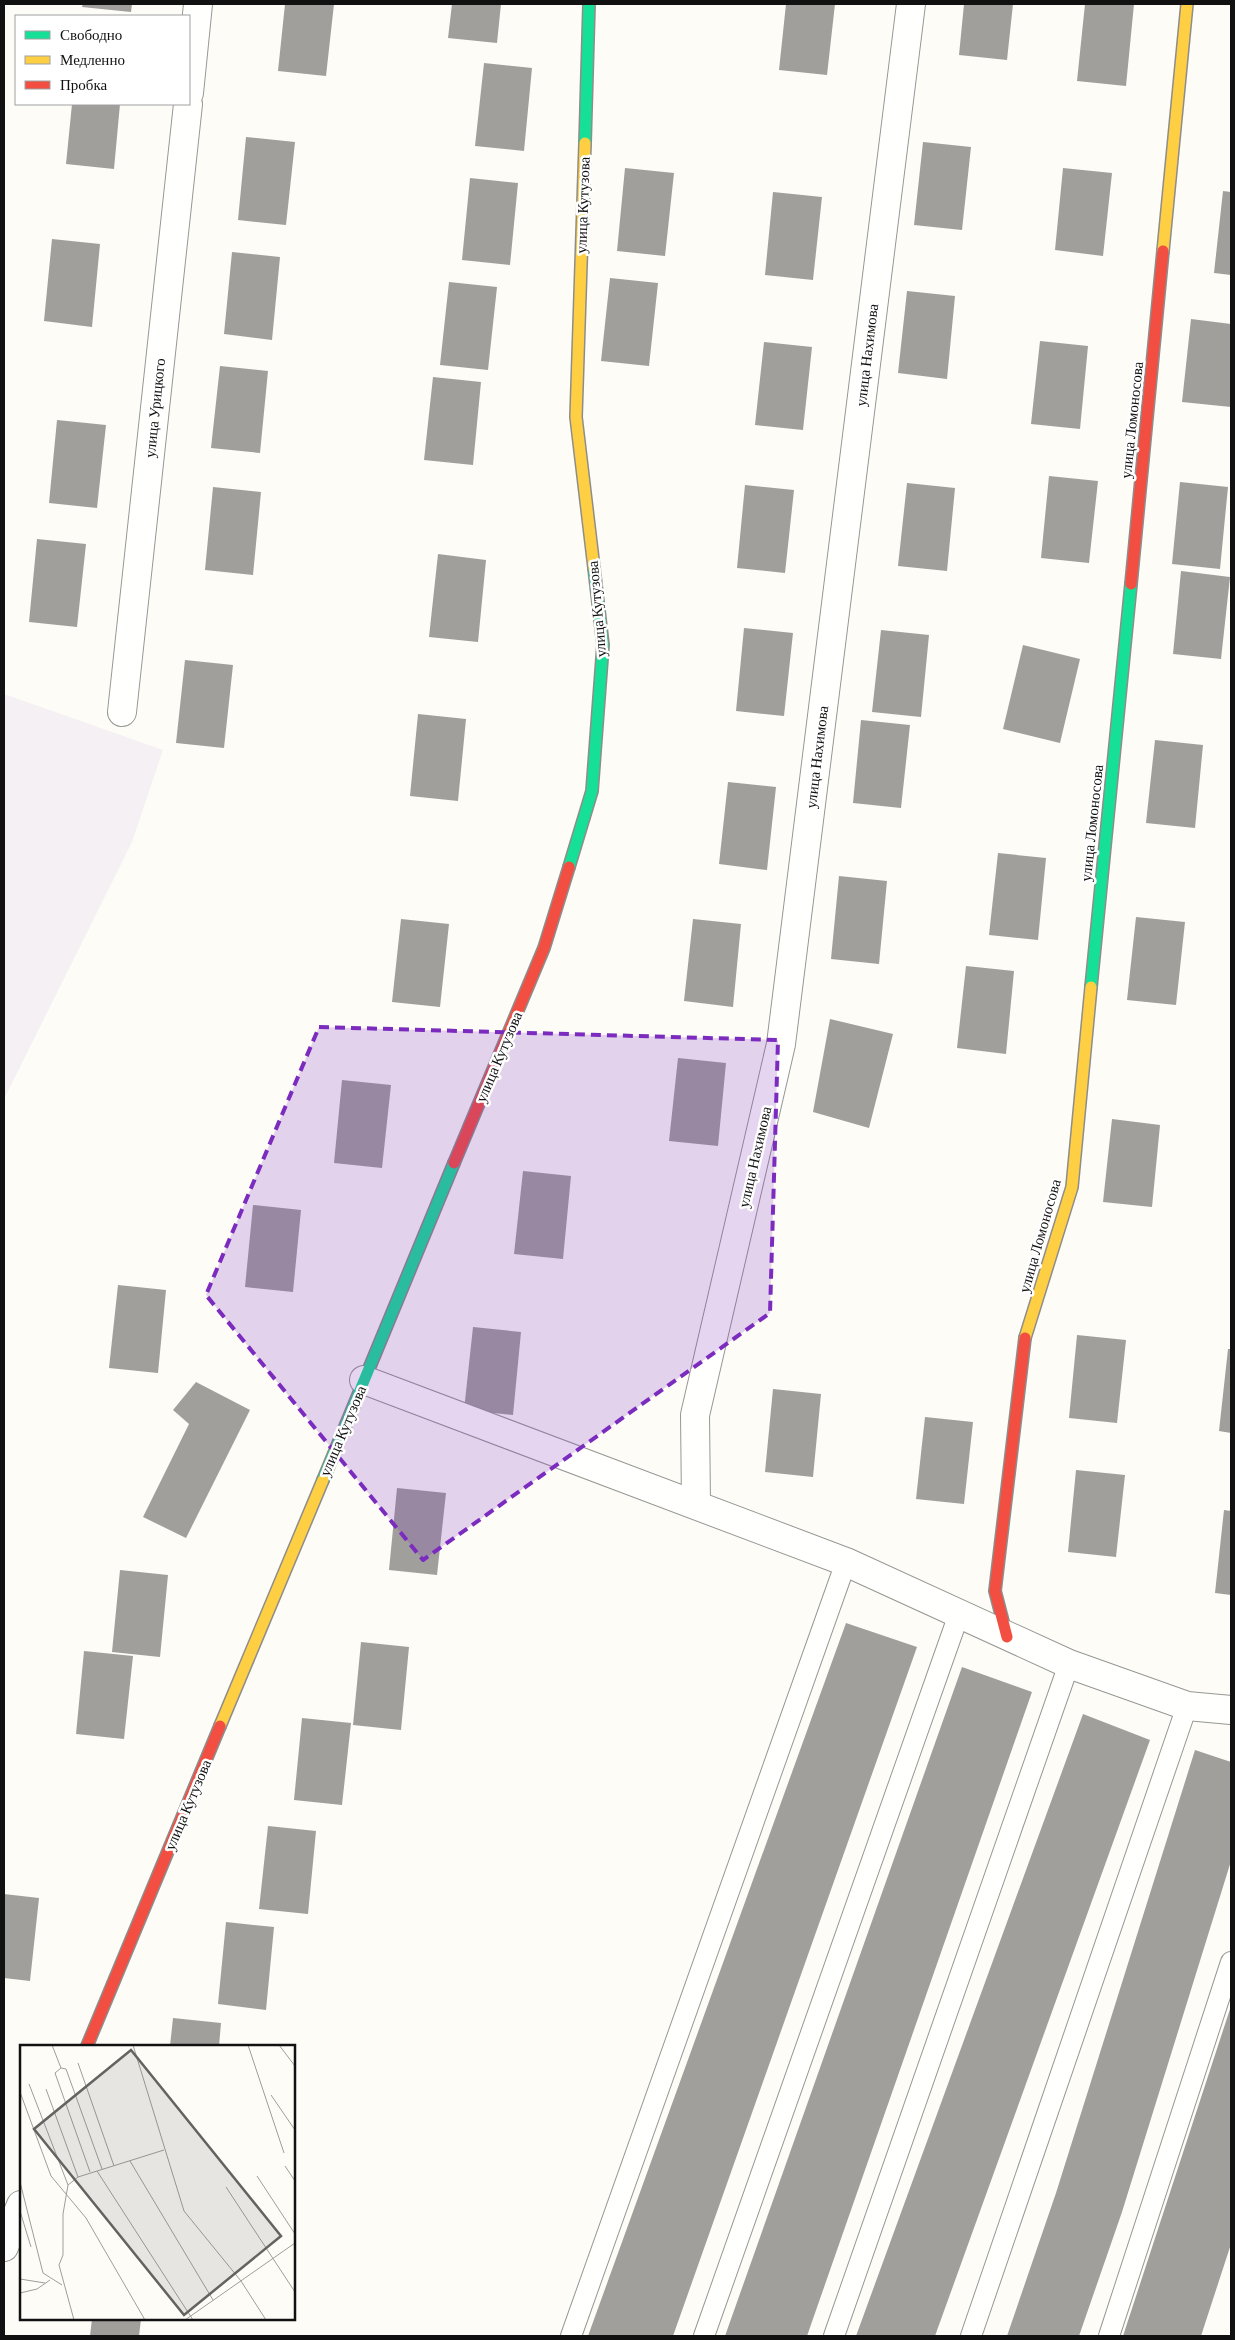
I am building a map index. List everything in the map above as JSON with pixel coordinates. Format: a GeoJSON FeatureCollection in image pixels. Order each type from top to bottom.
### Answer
{"type":"FeatureCollection","features":[{"type":"Feature","properties":{"kind":"street"},"geometry":{"type":"LineString","coordinates":[[190,83],[198,4]]}},
{"type":"Feature","properties":{"kind":"street","name":"улица Кутузова"},"geometry":{"type":"LineString","coordinates":[[87,2045],[544,948],[592,791],[603,645],[576,417],[589,4]]}},
{"type":"Feature","properties":{"kind":"street","name":"улица Нахимова"},"geometry":{"type":"LineString","coordinates":[[696,1504],[695,1415],[781,1044],[911,4]]}},
{"type":"Feature","properties":{"kind":"street","name":"улица Ломоносова"},"geometry":{"type":"LineString","coordinates":[[1007,1637],[995,1591],[1026,1336],[1072,1187],[1187,4]]}},
{"type":"Feature","properties":{"kind":"street","name":"улица Урицкого"},"geometry":{"type":"LineString","coordinates":[[122,712],[188,105]]}},
{"type":"Feature","properties":{"kind":"street"},"geometry":{"type":"LineString","coordinates":[[364,1380],[846,1562],[1069,1664],[1187,1706],[1231,1710]]}},
{"type":"Feature","properties":{"kind":"street"},"geometry":{"type":"LineString","coordinates":[[4,2247],[20,2207]]}},
{"type":"Feature","properties":{"kind":"lane"},"geometry":{"type":"LineString","coordinates":[[571,2336],[846,1562]]}},
{"type":"Feature","properties":{"kind":"lane"},"geometry":{"type":"LineString","coordinates":[[704,2336],[959,1614]]}},
{"type":"Feature","properties":{"kind":"lane"},"geometry":{"type":"LineString","coordinates":[[834,2336],[1069,1664]]}},
{"type":"Feature","properties":{"kind":"lane"},"geometry":{"type":"LineString","coordinates":[[971,2336],[1187,1706]]}},
{"type":"Feature","properties":{"kind":"lane"},"geometry":{"type":"LineString","coordinates":[[1109,2336],[1231,1962]]}},
{"type":"Feature","properties":{"kind":"highlighted area"},"geometry":{"type":"Polygon","coordinates":[[[319,1027],[778,1040],[770,1313],[423,1560],[206,1295],[319,1027]]]}},
{"type":"Feature","properties":{"kind":"shaded area"},"geometry":{"type":"Polygon","coordinates":[[[4,694],[163,750],[132,842],[4,1099],[4,694]]]}},
{"type":"Feature","properties":{"kind":"building"},"geometry":{"type":"Polygon","coordinates":[[[83,4],[132,4],[131,12],[82,7],[83,4]]]}},
{"type":"Feature","properties":{"kind":"building"},"geometry":{"type":"Polygon","coordinates":[[[285,4],[334,4],[326,76],[278,71],[285,4]]]}},
{"type":"Feature","properties":{"kind":"building"},"geometry":{"type":"Polygon","coordinates":[[[452,4],[501,4],[497,43],[448,38],[452,4]]]}},
{"type":"Feature","properties":{"kind":"building"},"geometry":{"type":"Polygon","coordinates":[[[786,4],[835,4],[827,75],[779,70],[786,4]]]}},
{"type":"Feature","properties":{"kind":"building"},"geometry":{"type":"Polygon","coordinates":[[[964,4],[1013,4],[1007,60],[959,55],[964,4]]]}},
{"type":"Feature","properties":{"kind":"building"},"geometry":{"type":"Polygon","coordinates":[[[1085,4],[1134,4],[1126,86],[1077,81],[1085,4]]]}},
{"type":"Feature","properties":{"kind":"building"},"geometry":{"type":"Polygon","coordinates":[[[484,63],[532,68],[524,151],[475,146],[484,63]]]}},
{"type":"Feature","properties":{"kind":"building"},"geometry":{"type":"Polygon","coordinates":[[[72,105],[120,105],[114,169],[66,164],[72,105]]]}},
{"type":"Feature","properties":{"kind":"building"},"geometry":{"type":"Polygon","coordinates":[[[246,137],[295,142],[286,225],[238,220],[246,137]]]}},
{"type":"Feature","properties":{"kind":"building"},"geometry":{"type":"Polygon","coordinates":[[[923,142],[971,147],[962,230],[914,225],[923,142]]]}},
{"type":"Feature","properties":{"kind":"building"},"geometry":{"type":"Polygon","coordinates":[[[625,168],[674,173],[665,256],[617,251],[625,168]]]}},
{"type":"Feature","properties":{"kind":"building"},"geometry":{"type":"Polygon","coordinates":[[[1063,168],[1112,173],[1103,256],[1055,250],[1063,168]]]}},
{"type":"Feature","properties":{"kind":"building"},"geometry":{"type":"Polygon","coordinates":[[[470,178],[518,183],[510,265],[462,260],[470,178]]]}},
{"type":"Feature","properties":{"kind":"building"},"geometry":{"type":"Polygon","coordinates":[[[1223,191],[1231,192],[1231,275],[1214,273],[1223,191]]]}},
{"type":"Feature","properties":{"kind":"building"},"geometry":{"type":"Polygon","coordinates":[[[773,192],[822,197],[813,280],[765,275],[773,192]]]}},
{"type":"Feature","properties":{"kind":"building"},"geometry":{"type":"Polygon","coordinates":[[[52,239],[100,244],[92,327],[44,321],[52,239]]]}},
{"type":"Feature","properties":{"kind":"building"},"geometry":{"type":"Polygon","coordinates":[[[232,252],[280,257],[272,340],[224,334],[232,252]]]}},
{"type":"Feature","properties":{"kind":"building"},"geometry":{"type":"Polygon","coordinates":[[[610,278],[658,283],[649,366],[601,361],[610,278]]]}},
{"type":"Feature","properties":{"kind":"building"},"geometry":{"type":"Polygon","coordinates":[[[449,282],[497,287],[488,370],[440,365],[449,282]]]}},
{"type":"Feature","properties":{"kind":"building"},"geometry":{"type":"Polygon","coordinates":[[[907,291],[955,296],[947,379],[898,373],[907,291]]]}},
{"type":"Feature","properties":{"kind":"building"},"geometry":{"type":"Polygon","coordinates":[[[1191,319],[1231,324],[1231,407],[1182,402],[1191,319]]]}},
{"type":"Feature","properties":{"kind":"building"},"geometry":{"type":"Polygon","coordinates":[[[1040,341],[1088,346],[1080,429],[1031,424],[1040,341]]]}},
{"type":"Feature","properties":{"kind":"building"},"geometry":{"type":"Polygon","coordinates":[[[764,342],[812,347],[803,430],[755,425],[764,342]]]}},
{"type":"Feature","properties":{"kind":"building"},"geometry":{"type":"Polygon","coordinates":[[[220,366],[268,371],[260,453],[211,448],[220,366]]]}},
{"type":"Feature","properties":{"kind":"building"},"geometry":{"type":"Polygon","coordinates":[[[433,377],[481,382],[473,465],[424,460],[433,377]]]}},
{"type":"Feature","properties":{"kind":"building"},"geometry":{"type":"Polygon","coordinates":[[[57,420],[106,425],[97,508],[49,503],[57,420]]]}},
{"type":"Feature","properties":{"kind":"building"},"geometry":{"type":"Polygon","coordinates":[[[1049,476],[1098,481],[1089,563],[1041,558],[1049,476]]]}},
{"type":"Feature","properties":{"kind":"building"},"geometry":{"type":"Polygon","coordinates":[[[1180,482],[1228,487],[1220,569],[1172,564],[1180,482]]]}},
{"type":"Feature","properties":{"kind":"building"},"geometry":{"type":"Polygon","coordinates":[[[907,483],[955,488],[947,571],[898,566],[907,483]]]}},
{"type":"Feature","properties":{"kind":"building"},"geometry":{"type":"Polygon","coordinates":[[[745,485],[794,490],[785,573],[737,568],[745,485]]]}},
{"type":"Feature","properties":{"kind":"building"},"geometry":{"type":"Polygon","coordinates":[[[213,487],[261,492],[253,575],[205,570],[213,487]]]}},
{"type":"Feature","properties":{"kind":"building"},"geometry":{"type":"Polygon","coordinates":[[[37,539],[86,544],[77,627],[29,622],[37,539]]]}},
{"type":"Feature","properties":{"kind":"building"},"geometry":{"type":"Polygon","coordinates":[[[438,554],[486,560],[478,642],[429,637],[438,554]]]}},
{"type":"Feature","properties":{"kind":"building"},"geometry":{"type":"Polygon","coordinates":[[[1181,571],[1230,577],[1221,659],[1173,654],[1181,571]]]}},
{"type":"Feature","properties":{"kind":"building"},"geometry":{"type":"Polygon","coordinates":[[[744,628],[793,633],[784,716],[736,711],[744,628]]]}},
{"type":"Feature","properties":{"kind":"building"},"geometry":{"type":"Polygon","coordinates":[[[881,630],[929,635],[921,717],[872,712],[881,630]]]}},
{"type":"Feature","properties":{"kind":"building"},"geometry":{"type":"Polygon","coordinates":[[[1023,645],[1080,659],[1060,743],[1003,729],[1023,645]]]}},
{"type":"Feature","properties":{"kind":"building"},"geometry":{"type":"Polygon","coordinates":[[[185,660],[233,665],[224,748],[176,743],[185,660]]]}},
{"type":"Feature","properties":{"kind":"building"},"geometry":{"type":"Polygon","coordinates":[[[418,714],[466,719],[458,801],[410,796],[418,714]]]}},
{"type":"Feature","properties":{"kind":"building"},"geometry":{"type":"Polygon","coordinates":[[[861,720],[910,725],[901,808],[853,803],[861,720]]]}},
{"type":"Feature","properties":{"kind":"building"},"geometry":{"type":"Polygon","coordinates":[[[1155,740],[1203,745],[1195,828],[1146,823],[1155,740]]]}},
{"type":"Feature","properties":{"kind":"building"},"geometry":{"type":"Polygon","coordinates":[[[728,782],[776,787],[767,870],[719,864],[728,782]]]}},
{"type":"Feature","properties":{"kind":"building"},"geometry":{"type":"Polygon","coordinates":[[[998,853],[1046,858],[1038,940],[989,935],[998,853]]]}},
{"type":"Feature","properties":{"kind":"building"},"geometry":{"type":"Polygon","coordinates":[[[839,876],[887,881],[879,964],[831,959],[839,876]]]}},
{"type":"Feature","properties":{"kind":"building"},"geometry":{"type":"Polygon","coordinates":[[[1136,917],[1185,922],[1176,1005],[1127,1000],[1136,917]]]}},
{"type":"Feature","properties":{"kind":"building"},"geometry":{"type":"Polygon","coordinates":[[[401,919],[449,924],[440,1007],[392,1002],[401,919]]]}},
{"type":"Feature","properties":{"kind":"building"},"geometry":{"type":"Polygon","coordinates":[[[693,919],[741,924],[733,1007],[684,1001],[693,919]]]}},
{"type":"Feature","properties":{"kind":"building"},"geometry":{"type":"Polygon","coordinates":[[[966,966],[1014,971],[1006,1054],[957,1048],[966,966]]]}},
{"type":"Feature","properties":{"kind":"building"},"geometry":{"type":"Polygon","coordinates":[[[830,1019],[893,1034],[869,1128],[813,1112],[830,1019]]]}},
{"type":"Feature","properties":{"kind":"building"},"geometry":{"type":"Polygon","coordinates":[[[678,1058],[726,1063],[718,1146],[669,1141],[678,1058]]]}},
{"type":"Feature","properties":{"kind":"building"},"geometry":{"type":"Polygon","coordinates":[[[342,1080],[391,1085],[382,1168],[334,1163],[342,1080]]]}},
{"type":"Feature","properties":{"kind":"building"},"geometry":{"type":"Polygon","coordinates":[[[1112,1119],[1160,1125],[1152,1207],[1103,1202],[1112,1119]]]}},
{"type":"Feature","properties":{"kind":"building"},"geometry":{"type":"Polygon","coordinates":[[[523,1171],[571,1176],[563,1259],[514,1254],[523,1171]]]}},
{"type":"Feature","properties":{"kind":"building"},"geometry":{"type":"Polygon","coordinates":[[[253,1205],[301,1210],[293,1292],[245,1287],[253,1205]]]}},
{"type":"Feature","properties":{"kind":"building"},"geometry":{"type":"Polygon","coordinates":[[[118,1285],[166,1290],[158,1373],[109,1368],[118,1285]]]}},
{"type":"Feature","properties":{"kind":"building"},"geometry":{"type":"Polygon","coordinates":[[[473,1327],[521,1332],[513,1415],[464,1410],[473,1327]]]}},
{"type":"Feature","properties":{"kind":"building"},"geometry":{"type":"Polygon","coordinates":[[[1077,1335],[1126,1340],[1117,1423],[1069,1418],[1077,1335]]]}},
{"type":"Feature","properties":{"kind":"building"},"geometry":{"type":"Polygon","coordinates":[[[1228,1349],[1231,1349],[1231,1433],[1219,1431],[1228,1349]]]}},
{"type":"Feature","properties":{"kind":"building"},"geometry":{"type":"Polygon","coordinates":[[[196,1382],[250,1410],[186,1538],[143,1517],[189,1424],[173,1410],[196,1382]]]}},
{"type":"Feature","properties":{"kind":"building"},"geometry":{"type":"Polygon","coordinates":[[[773,1389],[821,1394],[813,1477],[765,1472],[773,1389]]]}},
{"type":"Feature","properties":{"kind":"building"},"geometry":{"type":"Polygon","coordinates":[[[925,1417],[973,1422],[964,1504],[916,1499],[925,1417]]]}},
{"type":"Feature","properties":{"kind":"building"},"geometry":{"type":"Polygon","coordinates":[[[1076,1470],[1125,1475],[1116,1557],[1068,1552],[1076,1470]]]}},
{"type":"Feature","properties":{"kind":"building"},"geometry":{"type":"Polygon","coordinates":[[[397,1488],[446,1493],[437,1575],[389,1570],[397,1488]]]}},
{"type":"Feature","properties":{"kind":"building"},"geometry":{"type":"Polygon","coordinates":[[[1224,1510],[1231,1511],[1231,1595],[1215,1593],[1224,1510]]]}},
{"type":"Feature","properties":{"kind":"building"},"geometry":{"type":"Polygon","coordinates":[[[120,1570],[168,1575],[160,1657],[112,1652],[120,1570]]]}},
{"type":"Feature","properties":{"kind":"building"},"geometry":{"type":"Polygon","coordinates":[[[846,1623],[917,1647],[673,2336],[588,2336],[846,1623]]]}},
{"type":"Feature","properties":{"kind":"building"},"geometry":{"type":"Polygon","coordinates":[[[361,1642],[409,1647],[401,1730],[353,1725],[361,1642]]]}},
{"type":"Feature","properties":{"kind":"building"},"geometry":{"type":"Polygon","coordinates":[[[84,1651],[133,1656],[124,1739],[76,1734],[84,1651]]]}},
{"type":"Feature","properties":{"kind":"building"},"geometry":{"type":"Polygon","coordinates":[[[962,1667],[1032,1692],[807,2336],[725,2336],[962,1667]]]}},
{"type":"Feature","properties":{"kind":"building"},"geometry":{"type":"Polygon","coordinates":[[[1083,1714],[1150,1740],[935,2336],[856,2336],[1083,1714]]]}},
{"type":"Feature","properties":{"kind":"building"},"geometry":{"type":"Polygon","coordinates":[[[302,1718],[351,1723],[342,1805],[294,1800],[302,1718]]]}},
{"type":"Feature","properties":{"kind":"building"},"geometry":{"type":"Polygon","coordinates":[[[1195,1750],[1231,1762],[1231,1861],[1122,2212],[1079,2336],[1007,2336],[1056,2193],[1195,1750]]]}},
{"type":"Feature","properties":{"kind":"building"},"geometry":{"type":"Polygon","coordinates":[[[268,1826],[316,1831],[308,1914],[259,1909],[268,1826]]]}},
{"type":"Feature","properties":{"kind":"building"},"geometry":{"type":"Polygon","coordinates":[[[4,1894],[39,1898],[30,1981],[4,1978],[4,1894]]]}},
{"type":"Feature","properties":{"kind":"building"},"geometry":{"type":"Polygon","coordinates":[[[226,1922],[274,1927],[266,2010],[218,2004],[226,1922]]]}},
{"type":"Feature","properties":{"kind":"building"},"geometry":{"type":"Polygon","coordinates":[[[1231,2006],[1231,2244],[1201,2336],[1123,2336],[1231,2006]]]}},
{"type":"Feature","properties":{"kind":"building"},"geometry":{"type":"Polygon","coordinates":[[[173,2018],[221,2023],[219,2045],[170,2045],[173,2018]]]}},
{"type":"Feature","properties":{"kind":"building"},"geometry":{"type":"Polygon","coordinates":[[[92,2320],[141,2320],[139,2336],[90,2336],[92,2320]]]}},
{"type":"Feature","properties":{"kind":"traffic: fast"},"geometry":{"type":"LineString","coordinates":[[585,143],[589,4]]}},
{"type":"Feature","properties":{"kind":"traffic: fast"},"geometry":{"type":"LineString","coordinates":[[569,867],[592,791],[603,645],[594,568]]}},
{"type":"Feature","properties":{"kind":"traffic: fast"},"geometry":{"type":"LineString","coordinates":[[1091,987],[1131,584]]}},
{"type":"Feature","properties":{"kind":"traffic: fast"},"geometry":{"type":"LineString","coordinates":[[323,1480],[454,1163]]}},
{"type":"Feature","properties":{"kind":"traffic: slow"},"geometry":{"type":"LineString","coordinates":[[1163,251],[1187,4]]}},
{"type":"Feature","properties":{"kind":"traffic: slow"},"geometry":{"type":"LineString","coordinates":[[585,143],[576,417],[594,568]]}},
{"type":"Feature","properties":{"kind":"traffic: slow"},"geometry":{"type":"LineString","coordinates":[[1025,1338],[1072,1187],[1091,987]]}},
{"type":"Feature","properties":{"kind":"traffic: slow"},"geometry":{"type":"LineString","coordinates":[[220,1726],[323,1480]]}},
{"type":"Feature","properties":{"kind":"traffic: jam"},"geometry":{"type":"LineString","coordinates":[[1131,584],[1163,251]]}},
{"type":"Feature","properties":{"kind":"traffic: jam"},"geometry":{"type":"LineString","coordinates":[[454,1163],[544,948],[569,867]]}},
{"type":"Feature","properties":{"kind":"traffic: jam"},"geometry":{"type":"LineString","coordinates":[[1007,1637],[995,1591],[1025,1338]]}},
{"type":"Feature","properties":{"kind":"traffic: jam"},"geometry":{"type":"LineString","coordinates":[[87,2045],[220,1726]]}}]}
